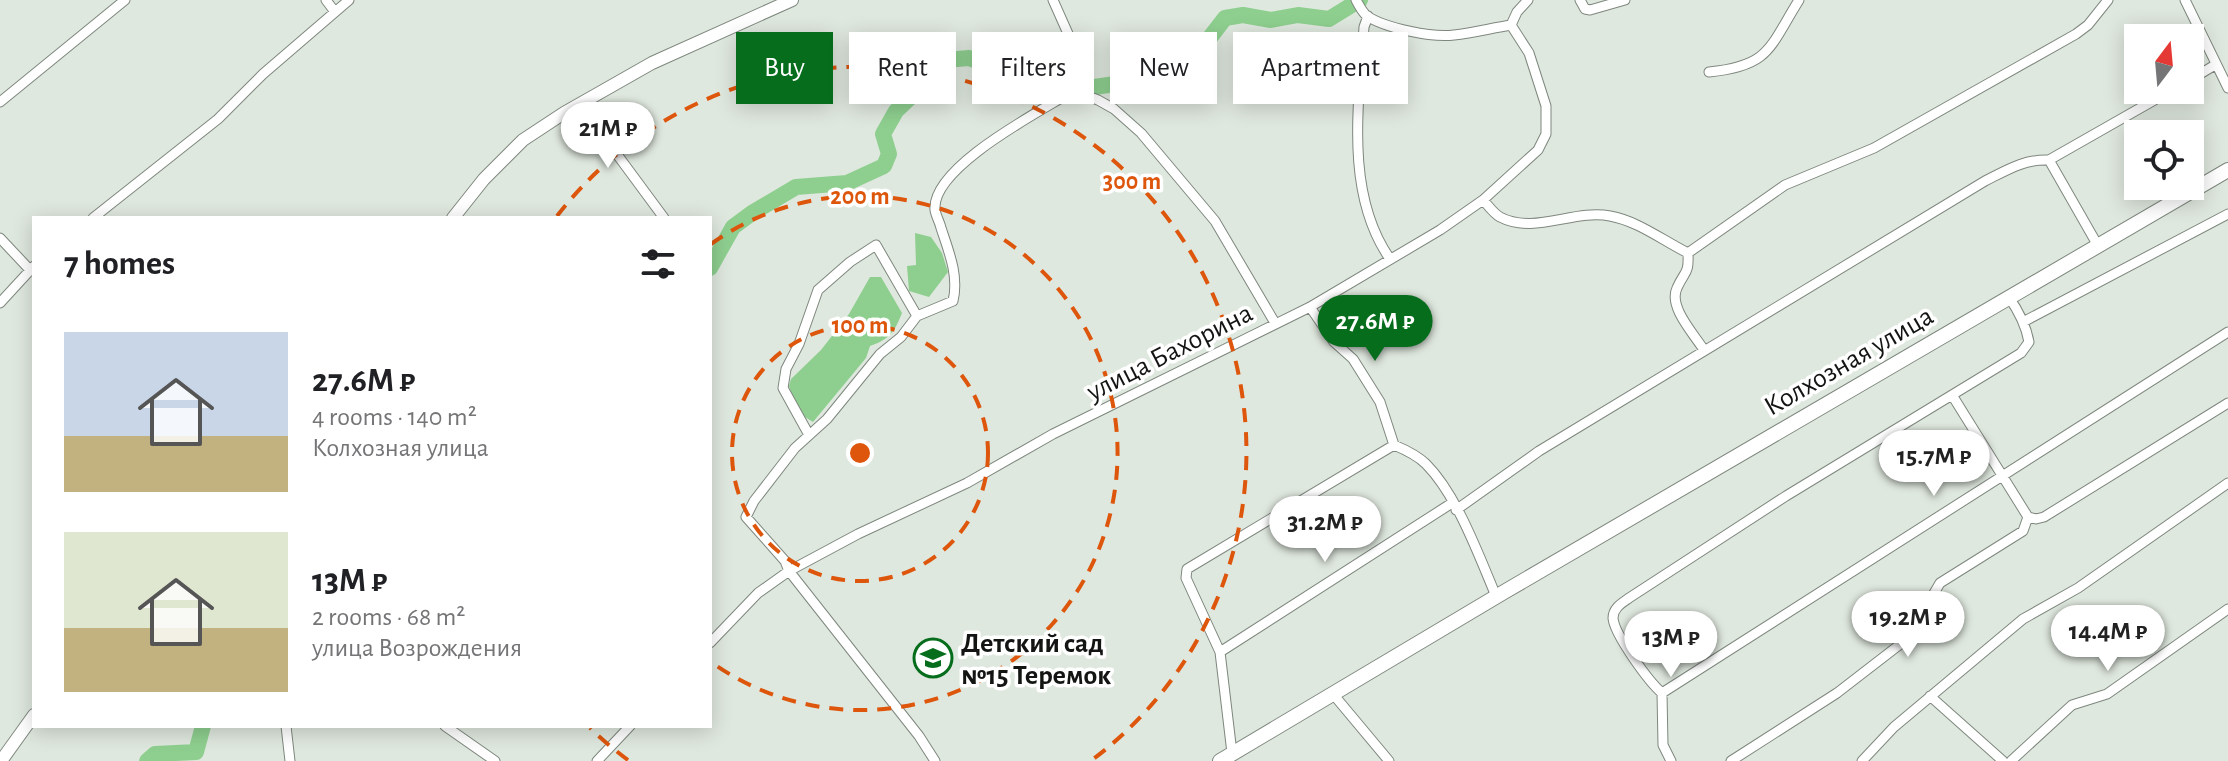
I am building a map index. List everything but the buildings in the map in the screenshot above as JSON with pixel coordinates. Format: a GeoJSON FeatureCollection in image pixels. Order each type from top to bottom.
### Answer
{"type":"FeatureCollection","features":[{"type":"Feature","properties":{"kind":"main road","name":"Колхозная улица"},"geometry":{"type":"LineString","coordinates":[[1226,757],[2008,296],[2228,170]]}},
{"type":"Feature","properties":{"kind":"street"},"geometry":{"type":"LineString","coordinates":[[0,102],[125,0]]}},
{"type":"Feature","properties":{"kind":"street"},"geometry":{"type":"LineString","coordinates":[[326,0],[335,12]]}},
{"type":"Feature","properties":{"kind":"street"},"geometry":{"type":"LineString","coordinates":[[96,216],[218,119],[263,74],[349,0]]}},
{"type":"Feature","properties":{"kind":"street"},"geometry":{"type":"LineString","coordinates":[[455,216],[484,179],[523,140],[652,63],[792,0]]}},
{"type":"Feature","properties":{"kind":"street"},"geometry":{"type":"LineString","coordinates":[[1053,0],[1067,32]]}},
{"type":"Feature","properties":{"kind":"street"},"geometry":{"type":"LineString","coordinates":[[1356,0],[1368,16],[1434,35],[1457,35],[1511,25],[1528,0]]}},
{"type":"Feature","properties":{"kind":"street"},"geometry":{"type":"LineString","coordinates":[[1580,0],[1585,9],[1590,10],[1625,0]]}},
{"type":"Feature","properties":{"kind":"street"},"geometry":{"type":"LineString","coordinates":[[1709,72],[1743,67],[1758,61],[1799,0]]}},
{"type":"Feature","properties":{"kind":"street"},"geometry":{"type":"LineString","coordinates":[[1688,253],[1785,185],[1874,148],[2076,34],[2088,25],[2108,0]]}},
{"type":"Feature","properties":{"kind":"street"},"geometry":{"type":"LineString","coordinates":[[2185,0],[2228,88]]}},
{"type":"Feature","properties":{"kind":"street"},"geometry":{"type":"LineString","coordinates":[[1368,16],[1364,27],[1357,138],[1368,212],[1376,235],[1390,259]]}},
{"type":"Feature","properties":{"kind":"street","name":"улица Бахорина"},"geometry":{"type":"LineString","coordinates":[[712,641],[758,593],[789,571],[858,534],[967,483],[1053,434],[1310,307],[1440,230],[1483,200],[1538,150],[1546,134],[1546,106],[1529,53],[1511,25]]}},
{"type":"Feature","properties":{"kind":"street"},"geometry":{"type":"LineString","coordinates":[[2204,72],[2215,65]]}},
{"type":"Feature","properties":{"kind":"street"},"geometry":{"type":"LineString","coordinates":[[935,761],[919,736],[789,571],[785,561],[746,517],[754,501],[795,448],[827,419],[880,354],[901,337],[917,316],[953,301],[956,290],[951,258],[935,209],[942,190],[974,152],[1068,94],[1082,94],[1114,109],[1141,133],[1215,221],[1275,323]]}},
{"type":"Feature","properties":{"kind":"street"},"geometry":{"type":"LineString","coordinates":[[587,100],[616,153],[663,216]]}},
{"type":"Feature","properties":{"kind":"street"},"geometry":{"type":"LineString","coordinates":[[1220,652],[1539,451],[2005,171],[2033,159],[2049,160],[2147,104]]}},
{"type":"Feature","properties":{"kind":"street"},"geometry":{"type":"LineString","coordinates":[[2049,160],[2097,244]]}},
{"type":"Feature","properties":{"kind":"street"},"geometry":{"type":"LineString","coordinates":[[1483,200],[1497,216],[1515,222],[1543,222],[1587,215],[1624,219],[1688,253]]}},
{"type":"Feature","properties":{"kind":"street"},"geometry":{"type":"LineString","coordinates":[[2023,322],[2228,214]]}},
{"type":"Feature","properties":{"kind":"street"},"geometry":{"type":"LineString","coordinates":[[0,238],[32,269],[0,303]]}},
{"type":"Feature","properties":{"kind":"street"},"geometry":{"type":"LineString","coordinates":[[809,435],[786,395],[783,379],[818,290],[850,262],[876,245],[917,316]]}},
{"type":"Feature","properties":{"kind":"street"},"geometry":{"type":"LineString","coordinates":[[1688,253],[1689,269],[1674,299],[1704,350]]}},
{"type":"Feature","properties":{"kind":"street"},"geometry":{"type":"LineString","coordinates":[[1671,761],[1663,745],[1662,693],[1651,683],[1619,634],[1614,614],[1619,605],[1773,504],[2026,349],[2029,342],[2023,322],[2008,296]]}},
{"type":"Feature","properties":{"kind":"street"},"geometry":{"type":"LineString","coordinates":[[1310,307],[1334,342],[1353,359],[1380,402],[1394,445],[1426,464],[1454,506],[1496,596]]}},
{"type":"Feature","properties":{"kind":"street"},"geometry":{"type":"LineString","coordinates":[[1662,693],[2228,332]]}},
{"type":"Feature","properties":{"kind":"street"},"geometry":{"type":"LineString","coordinates":[[1952,395],[2028,517],[2036,519],[2044,517],[2228,403]]}},
{"type":"Feature","properties":{"kind":"street"},"geometry":{"type":"LineString","coordinates":[[1226,757],[1220,652],[1186,578],[1187,569],[1394,445]]}},
{"type":"Feature","properties":{"kind":"street"},"geometry":{"type":"LineString","coordinates":[[1862,761],[1894,727],[2023,619],[2078,588],[2228,483]]}},
{"type":"Feature","properties":{"kind":"street"},"geometry":{"type":"LineString","coordinates":[[1731,761],[1837,693],[1916,632],[1930,616],[1933,595],[1940,583],[2023,531],[2028,517]]}},
{"type":"Feature","properties":{"kind":"street"},"geometry":{"type":"LineString","coordinates":[[2011,761],[2072,705],[2107,694],[2228,609]]}},
{"type":"Feature","properties":{"kind":"street"},"geometry":{"type":"LineString","coordinates":[[1333,694],[1389,761]]}},
{"type":"Feature","properties":{"kind":"street"},"geometry":{"type":"LineString","coordinates":[[1930,696],[2003,761]]}},
{"type":"Feature","properties":{"kind":"street"},"geometry":{"type":"LineString","coordinates":[[1,761],[32,718]]}},
{"type":"Feature","properties":{"kind":"street"},"geometry":{"type":"LineString","coordinates":[[286,728],[290,761]]}},
{"type":"Feature","properties":{"kind":"street"},"geometry":{"type":"LineString","coordinates":[[448,728],[495,761]]}},
{"type":"Feature","properties":{"kind":"street"},"geometry":{"type":"LineString","coordinates":[[597,761],[628,728]]}},
{"type":"Feature","properties":{"kind":"shaded area"},"geometry":{"type":"Polygon","coordinates":[[[915,233],[931,237],[942,253],[948,272],[929,297],[909,291],[907,266],[916,265],[915,233]]]}},
{"type":"Feature","properties":{"kind":"shaded area"},"geometry":{"type":"Polygon","coordinates":[[[870,277],[881,277],[902,313],[890,334],[870,346],[866,358],[813,422],[794,402],[789,386],[791,379],[821,350],[849,314],[870,277]]]}},
{"type":"Feature","properties":{"kind":"waterway"},"geometry":{"type":"LineString","coordinates":[[712,264],[733,227],[796,187],[847,183],[884,166],[889,154],[883,134],[896,111],[915,93],[919,80],[928,68],[945,60],[969,58],[993,67],[1009,78],[1071,80],[1088,88],[1115,84],[1142,65],[1178,61],[1205,44],[1225,18],[1243,15],[1271,20],[1298,15],[1329,19],[1360,0]]}},
{"type":"Feature","properties":{"kind":"waterway"},"geometry":{"type":"LineString","coordinates":[[147,761],[155,754],[196,752],[202,728]]}},
{"type":"Feature","properties":{"kind":"place","name":"Детский сад №15 Теремок"},"geometry":{"type":"Point","coordinates":[933,658]}}]}
